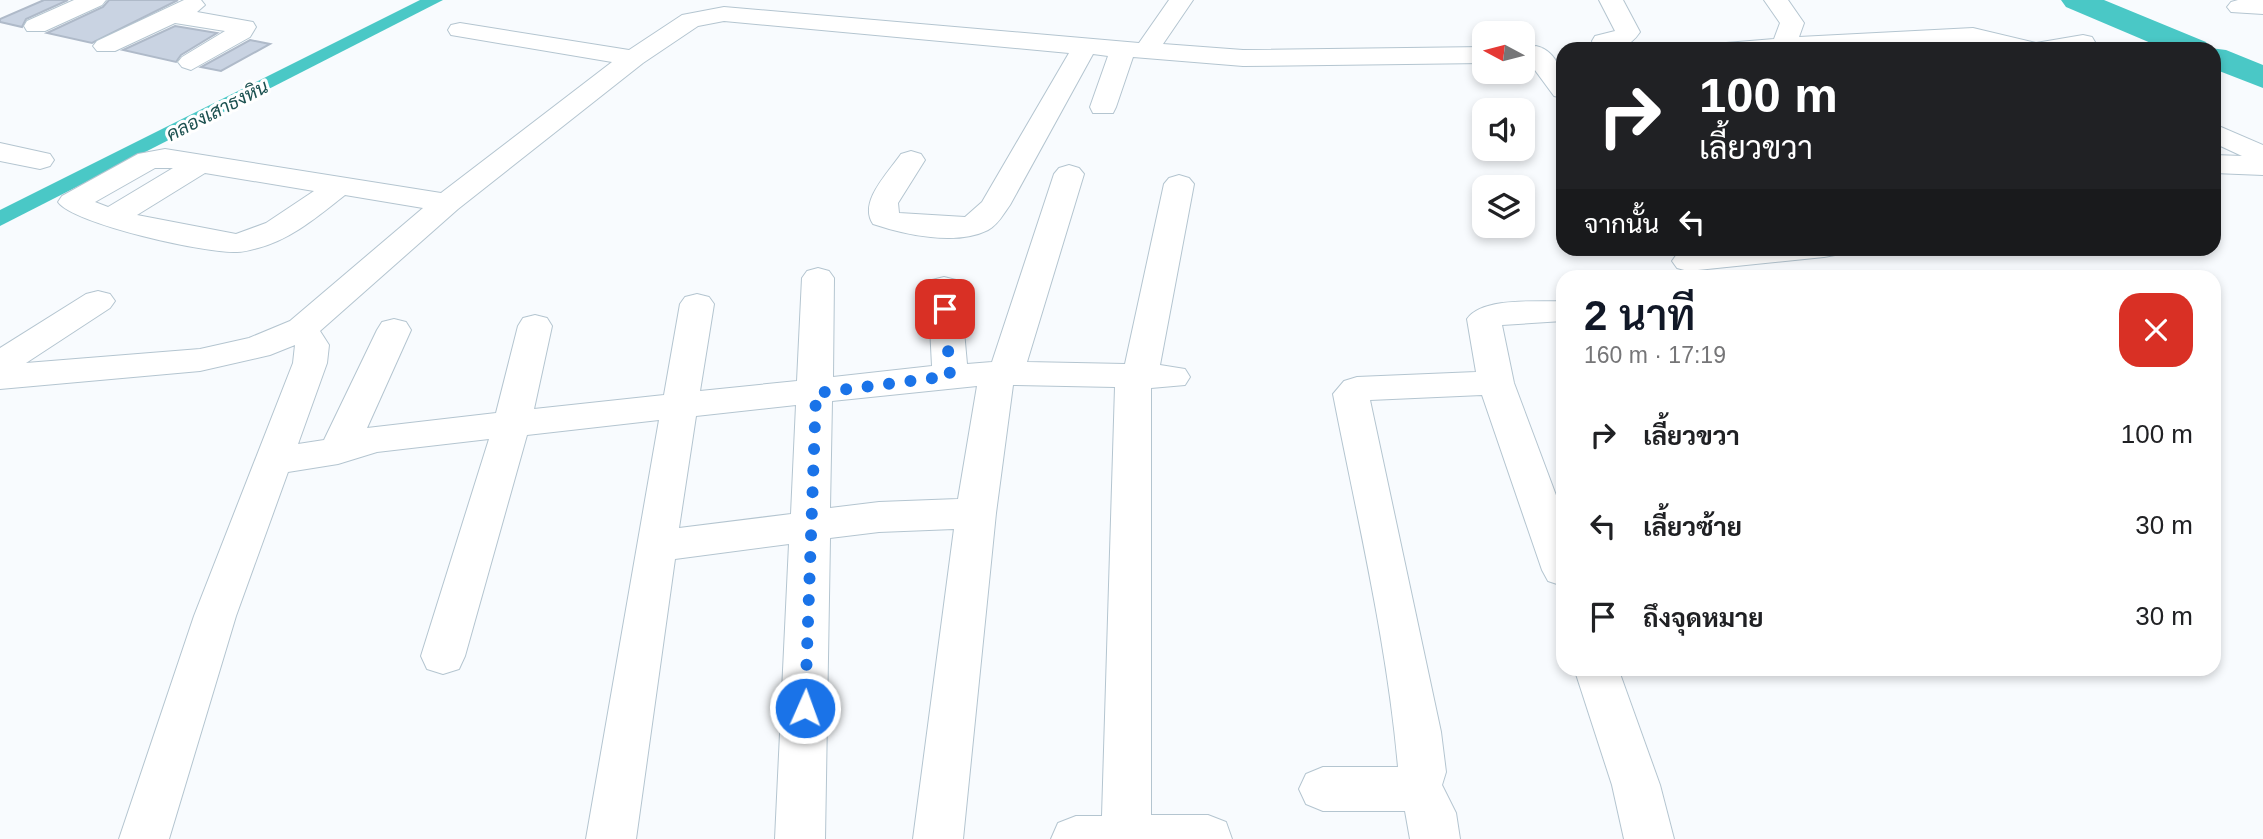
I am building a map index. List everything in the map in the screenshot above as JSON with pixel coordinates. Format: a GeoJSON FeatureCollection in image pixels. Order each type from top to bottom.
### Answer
{"type":"FeatureCollection","features":[{"type":"Feature","properties":{"kind":"street"},"geometry":{"type":"LineString","coordinates":[[36,26],[94,0]]}},
{"type":"Feature","properties":{"kind":"street"},"geometry":{"type":"LineString","coordinates":[[106,46],[204,0]]}},
{"type":"Feature","properties":{"kind":"street"},"geometry":{"type":"LineString","coordinates":[[803,21],[833,0]]}},
{"type":"Feature","properties":{"kind":"street"},"geometry":{"type":"LineString","coordinates":[[1103,107],[1134,51],[1181,0]]}},
{"type":"Feature","properties":{"kind":"street"},"geometry":{"type":"LineString","coordinates":[[1604,42],[1621,39],[1628,32],[1611,0]]}},
{"type":"Feature","properties":{"kind":"street"},"geometry":{"type":"LineString","coordinates":[[1776,0],[1791,23],[1786,42]]}},
{"type":"Feature","properties":{"kind":"street"},"geometry":{"type":"LineString","coordinates":[[0,377],[200,360],[258,348],[302,329],[447,204],[635,58],[678,27],[724,7],[803,21],[1134,51],[1244,58],[1472,55]]}},
{"type":"Feature","properties":{"kind":"street"},"geometry":{"type":"LineString","coordinates":[[2239,7],[2263,7]]}},
{"type":"Feature","properties":{"kind":"street"},"geometry":{"type":"LineString","coordinates":[[172,15],[244,27],[242,32],[191,62]]}},
{"type":"Feature","properties":{"kind":"street"},"geometry":{"type":"LineString","coordinates":[[460,30],[635,58]]}},
{"type":"Feature","properties":{"kind":"street"},"geometry":{"type":"LineString","coordinates":[[1872,42],[1973,35],[2001,42]]}},
{"type":"Feature","properties":{"kind":"street"},"geometry":{"type":"LineString","coordinates":[[911,160],[883,203],[884,218],[964,228],[981,221],[995,205],[1085,47]]}},
{"type":"Feature","properties":{"kind":"street"},"geometry":{"type":"LineString","coordinates":[[1535,55],[1556,54]]}},
{"type":"Feature","properties":{"kind":"street"},"geometry":{"type":"LineString","coordinates":[[1535,61],[1556,83]]}},
{"type":"Feature","properties":{"kind":"street"},"geometry":{"type":"LineString","coordinates":[[2221,135],[2263,156]]}},
{"type":"Feature","properties":{"kind":"street"},"geometry":{"type":"LineString","coordinates":[[0,152],[40,160]]}},
{"type":"Feature","properties":{"kind":"street"},"geometry":{"type":"LineString","coordinates":[[337,187],[283,228],[249,242],[224,242],[112,217],[83,209],[73,202],[148,160],[165,158],[203,162],[447,204]]}},
{"type":"Feature","properties":{"kind":"street"},"geometry":{"type":"LineString","coordinates":[[112,217],[203,162]]}},
{"type":"Feature","properties":{"kind":"street"},"geometry":{"type":"LineString","coordinates":[[2221,164],[2263,166]]}},
{"type":"Feature","properties":{"kind":"street"},"geometry":{"type":"LineString","coordinates":[[937,839],[976,513],[1001,373],[1069,174]]}},
{"type":"Feature","properties":{"kind":"street"},"geometry":{"type":"LineString","coordinates":[[1126,838],[1148,376],[1179,184]]}},
{"type":"Feature","properties":{"kind":"street"},"geometry":{"type":"LineString","coordinates":[[1689,262],[1747,256]]}},
{"type":"Feature","properties":{"kind":"street"},"geometry":{"type":"LineString","coordinates":[[800,839],[818,278]]}},
{"type":"Feature","properties":{"kind":"street"},"geometry":{"type":"LineString","coordinates":[[944,287],[950,376]]}},
{"type":"Feature","properties":{"kind":"street"},"geometry":{"type":"LineString","coordinates":[[0,364],[99,301]]}},
{"type":"Feature","properties":{"kind":"street"},"geometry":{"type":"LineString","coordinates":[[611,839],[697,303]]}},
{"type":"Feature","properties":{"kind":"street"},"geometry":{"type":"LineString","coordinates":[[1556,311],[1490,315],[1483,319],[1496,383],[1556,550]]}},
{"type":"Feature","properties":{"kind":"street"},"geometry":{"type":"LineString","coordinates":[[443,656],[512,424],[535,326]]}},
{"type":"Feature","properties":{"kind":"street"},"geometry":{"type":"LineString","coordinates":[[144,839],[215,617],[310,363],[312,345],[302,329]]}},
{"type":"Feature","properties":{"kind":"street"},"geometry":{"type":"LineString","coordinates":[[353,441],[394,330]]}},
{"type":"Feature","properties":{"kind":"street"},"geometry":{"type":"LineString","coordinates":[[279,450],[816,393],[950,376],[1001,373],[1148,376]]}},
{"type":"Feature","properties":{"kind":"street"},"geometry":{"type":"LineString","coordinates":[[1435,839],[1431,813],[1418,785],[1422,772],[1418,732],[1351,394],[1357,389],[1496,383]]}},
{"type":"Feature","properties":{"kind":"street"},"geometry":{"type":"LineString","coordinates":[[656,546],[879,517],[976,513]]}},
{"type":"Feature","properties":{"kind":"street"},"geometry":{"type":"LineString","coordinates":[[1600,676],[1636,785],[1649,839]]}},
{"type":"Feature","properties":{"kind":"street"},"geometry":{"type":"LineString","coordinates":[[1323,789],[1408,789],[1418,785]]}},
{"type":"Feature","properties":{"kind":"street"},"geometry":{"type":"LineString","coordinates":[[1076,839],[1208,838]]}},
{"type":"Feature","properties":{"kind":"building"},"geometry":{"type":"Polygon","coordinates":[[[44,0],[68,0],[26,19],[22,27],[0,22],[0,19],[44,0]]]}},
{"type":"Feature","properties":{"kind":"building"},"geometry":{"type":"Polygon","coordinates":[[[109,0],[178,0],[92,43],[47,33],[103,7],[109,0]]]}},
{"type":"Feature","properties":{"kind":"building"},"geometry":{"type":"Polygon","coordinates":[[[175,26],[217,33],[181,55],[176,62],[123,50],[175,26]]]}},
{"type":"Feature","properties":{"kind":"building"},"geometry":{"type":"Polygon","coordinates":[[[250,40],[270,44],[221,71],[201,67],[250,40]]]}},
{"type":"Feature","properties":{"kind":"waterway","name":"คลองเสาธงหิน"},"geometry":{"type":"LineString","coordinates":[[0,219],[434,0]]}},
{"type":"Feature","properties":{"kind":"waterway"},"geometry":{"type":"LineString","coordinates":[[2077,0],[2177,42]]}},
{"type":"Feature","properties":{"kind":"waterway"},"geometry":{"type":"LineString","coordinates":[[2221,60],[2263,78]]}},
{"type":"Feature","properties":{"kind":"route"},"geometry":{"type":"LineString","coordinates":[[805,708],[816,393],[950,376],[945,309]]}}]}
